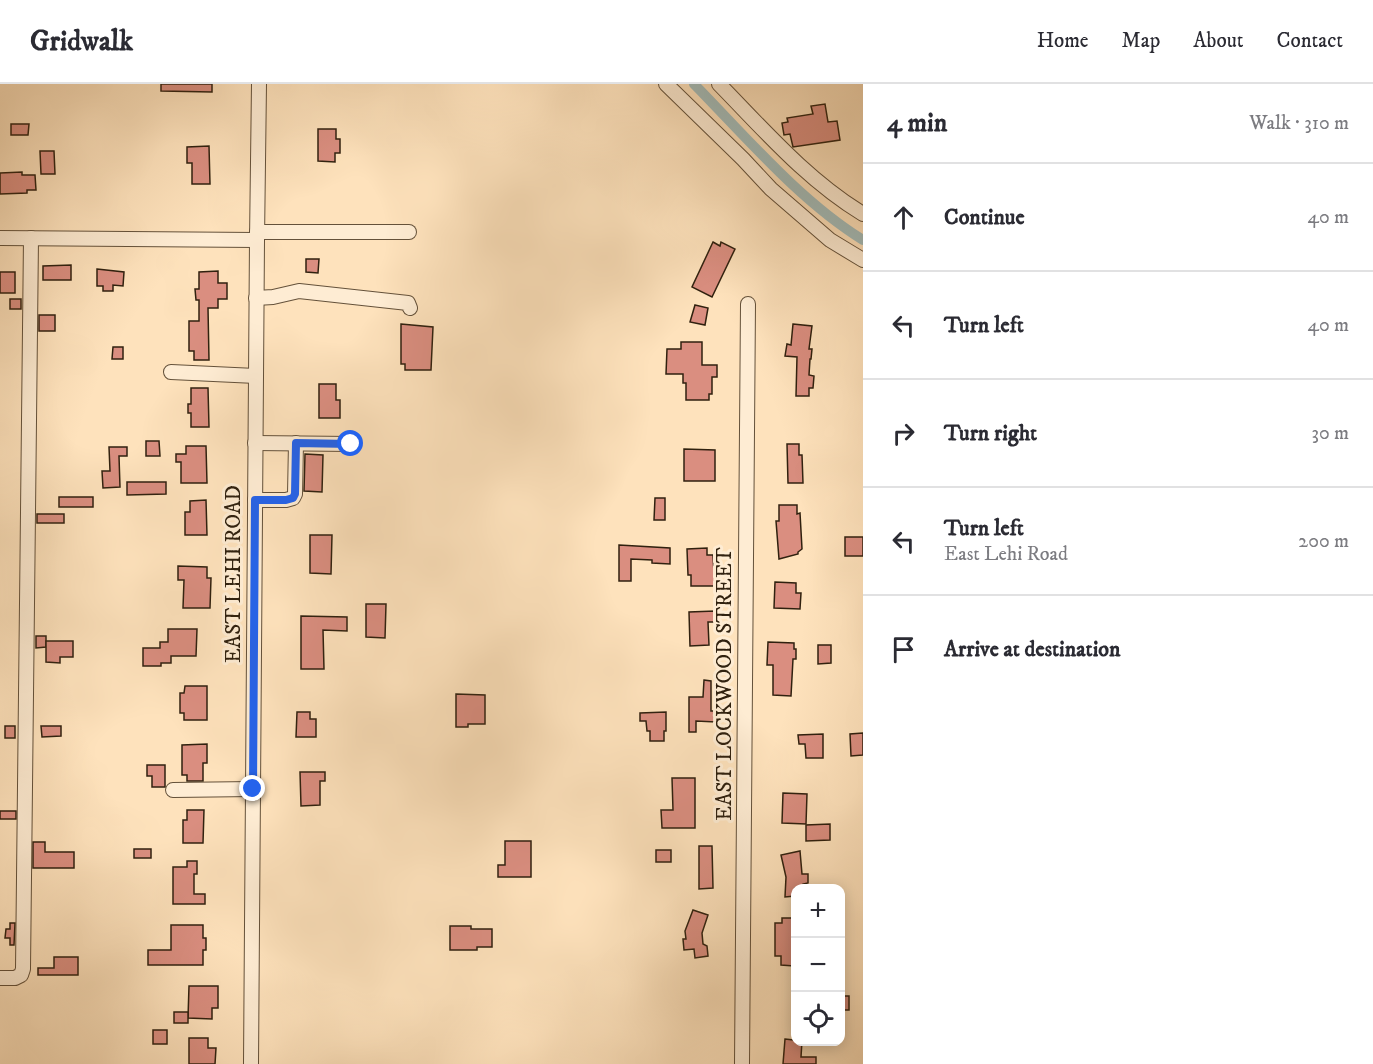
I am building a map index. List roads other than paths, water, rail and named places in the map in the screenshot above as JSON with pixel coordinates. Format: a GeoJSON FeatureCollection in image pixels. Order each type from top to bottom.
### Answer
{"type":"FeatureCollection","features":[{"type":"Feature","properties":{"kind":"street","name":"EAST LEHI ROAD"},"geometry":{"type":"LineString","coordinates":[[251,1064],[256,298],[260,84]]}},
{"type":"Feature","properties":{"kind":"street"},"geometry":{"type":"LineString","coordinates":[[666,84],[771,189],[830,240],[863,260]]}},
{"type":"Feature","properties":{"kind":"street"},"geometry":{"type":"LineString","coordinates":[[719,84],[802,168],[836,198],[863,214]]}},
{"type":"Feature","properties":{"kind":"street"},"geometry":{"type":"LineString","coordinates":[[0,238],[410,232]]}},
{"type":"Feature","properties":{"kind":"street"},"geometry":{"type":"LineString","coordinates":[[0,978],[15,978],[21,975],[23,969],[31,238]]}},
{"type":"Feature","properties":{"kind":"street"},"geometry":{"type":"LineString","coordinates":[[256,298],[299,291],[408,303],[410,308]]}},
{"type":"Feature","properties":{"kind":"street","name":"EAST LOCKWOOD STREET"},"geometry":{"type":"LineString","coordinates":[[742,1064],[748,304]]}},
{"type":"Feature","properties":{"kind":"street"},"geometry":{"type":"LineString","coordinates":[[171,372],[256,376]]}},
{"type":"Feature","properties":{"kind":"street"},"geometry":{"type":"LineString","coordinates":[[255,443],[351,444]]}},
{"type":"Feature","properties":{"kind":"street"},"geometry":{"type":"LineString","coordinates":[[255,500],[293,498],[296,443]]}},
{"type":"Feature","properties":{"kind":"street"},"geometry":{"type":"LineString","coordinates":[[173,790],[253,789]]}},
{"type":"Feature","properties":{"kind":"waterway"},"geometry":{"type":"LineString","coordinates":[[694,84],[817,207],[863,240]]}}]}
